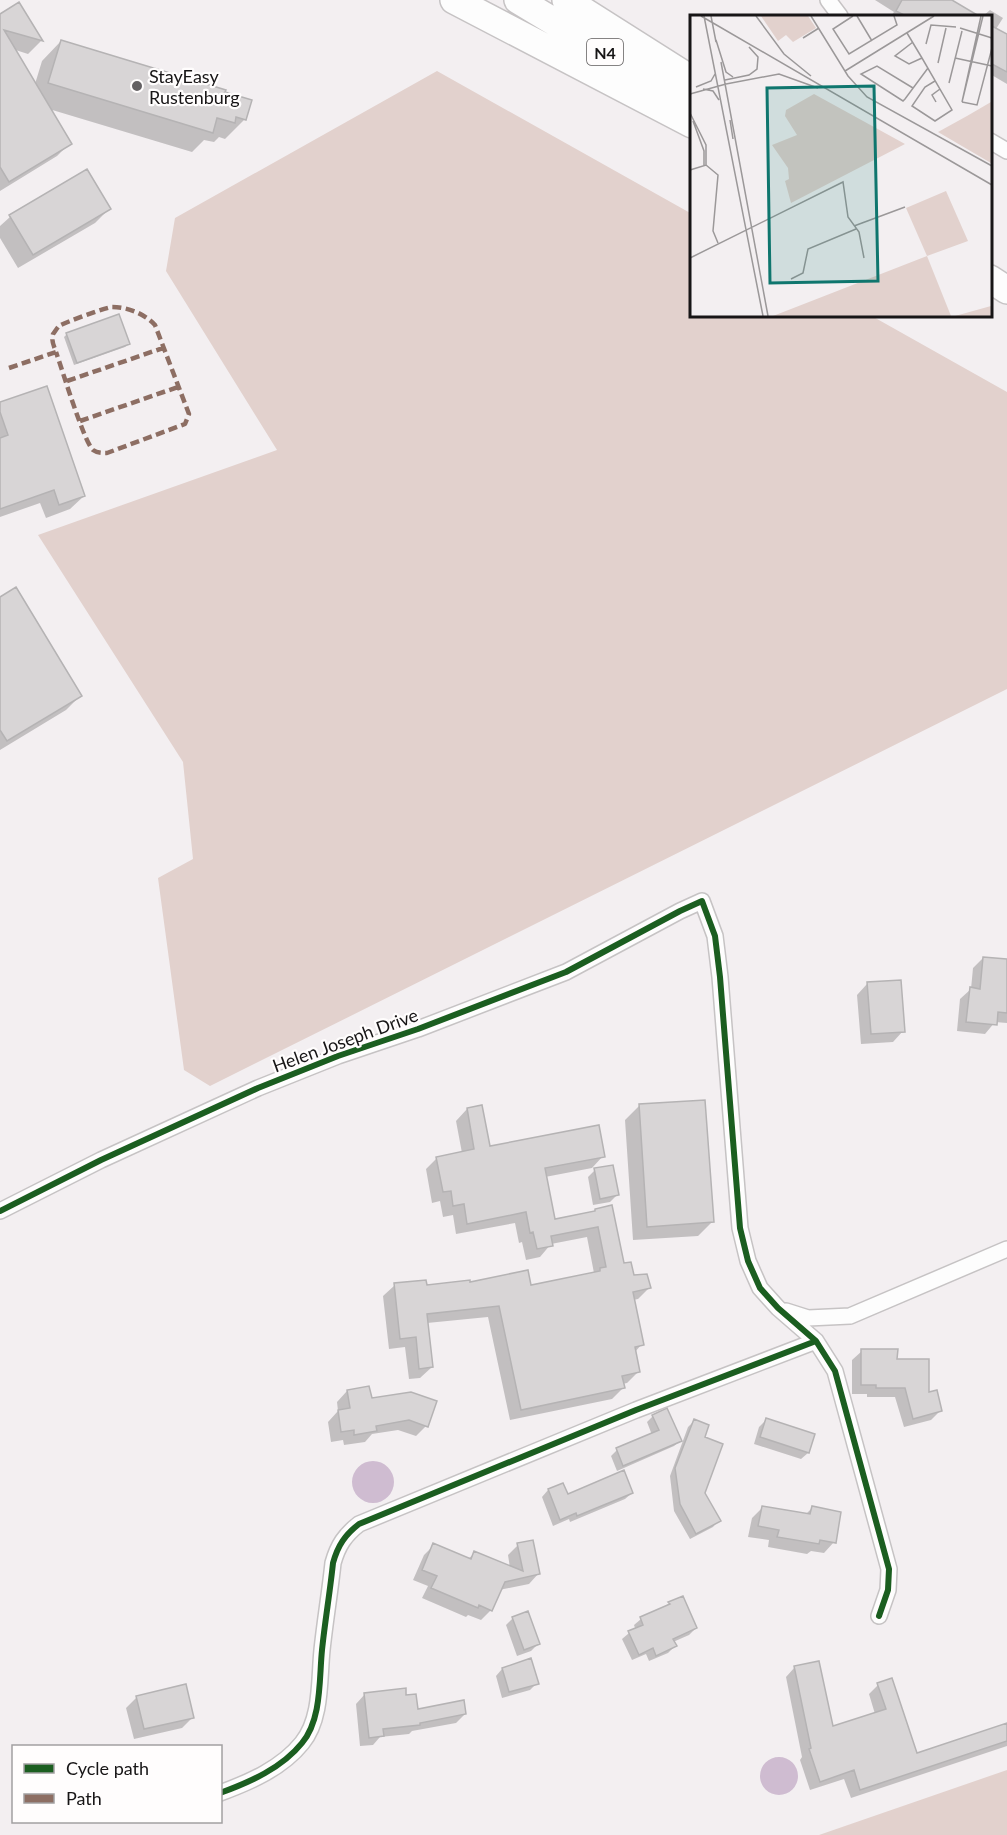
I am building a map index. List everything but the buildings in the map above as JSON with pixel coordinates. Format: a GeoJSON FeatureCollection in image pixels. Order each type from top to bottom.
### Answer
{"type":"FeatureCollection","features":[{"type":"Feature","properties":{"kind":"highway"},"geometry":{"type":"LineString","coordinates":[[454,0],[690,123]]}},
{"type":"Feature","properties":{"kind":"highway","name":"N4"},"geometry":{"type":"LineString","coordinates":[[518,0],[690,104]]}},
{"type":"Feature","properties":{"kind":"highway"},"geometry":{"type":"LineString","coordinates":[[566,0],[690,79]]}},
{"type":"Feature","properties":{"kind":"highway"},"geometry":{"type":"LineString","coordinates":[[992,266],[1007,275]]}},
{"type":"Feature","properties":{"kind":"highway"},"geometry":{"type":"LineString","coordinates":[[992,280],[1007,290]]}},
{"type":"Feature","properties":{"kind":"street"},"geometry":{"type":"LineString","coordinates":[[828,0],[839,15]]}},
{"type":"Feature","properties":{"kind":"street"},"geometry":{"type":"LineString","coordinates":[[992,142],[1007,151]]}},
{"type":"Feature","properties":{"kind":"street","name":"Helen Joseph Drive"},"geometry":{"type":"LineString","coordinates":[[0,1210],[101,1160],[258,1088],[338,1056],[418,1029],[567,972],[702,901],[715,936],[720,977],[740,1228],[748,1261],[760,1288],[778,1308]]}},
{"type":"Feature","properties":{"kind":"street"},"geometry":{"type":"LineString","coordinates":[[778,1308],[808,1318],[850,1316],[1007,1249]]}},
{"type":"Feature","properties":{"kind":"street"},"geometry":{"type":"LineString","coordinates":[[778,1308],[816,1341],[835,1371],[889,1569],[888,1590],[879,1616]]}},
{"type":"Feature","properties":{"kind":"street"},"geometry":{"type":"LineString","coordinates":[[222,1792],[248,1783],[283,1762],[303,1742],[312,1724],[317,1701],[333,1563],[338,1547],[346,1534],[359,1524],[636,1410],[816,1341]]}},
{"type":"Feature","properties":{"kind":"shaded area"},"geometry":{"type":"Polygon","coordinates":[[[437,71],[690,213],[690,316],[872,316],[1007,392],[1007,689],[210,1086],[184,1070],[158,878],[193,859],[183,762],[38,535],[277,450],[166,271],[175,218],[437,71]]]}},
{"type":"Feature","properties":{"kind":"shaded area"},"geometry":{"type":"Polygon","coordinates":[[[373,1461],[388,1467],[394,1482],[388,1497],[373,1503],[358,1497],[352,1482],[358,1467],[373,1461]]]}},
{"type":"Feature","properties":{"kind":"shaded area"},"geometry":{"type":"Polygon","coordinates":[[[779,1757],[786,1758],[792,1763],[797,1769],[797,1783],[792,1789],[786,1794],[779,1795],[772,1794],[766,1789],[761,1783],[760,1776],[761,1769],[766,1763],[772,1758],[779,1757]]]}},
{"type":"Feature","properties":{"kind":"shaded area"},"geometry":{"type":"Polygon","coordinates":[[[1007,1770],[1007,1835],[819,1835],[1007,1770]]]}},
{"type":"Feature","properties":{"kind":"marked path"},"geometry":{"type":"LineString","coordinates":[[9,368],[56,352],[53,334],[62,324],[112,307],[130,310],[141,314],[155,325],[189,414],[185,424],[107,453],[93,450],[84,434],[56,352]]}},
{"type":"Feature","properties":{"kind":"marked path"},"geometry":{"type":"LineString","coordinates":[[67,381],[163,348]]}},
{"type":"Feature","properties":{"kind":"marked path"},"geometry":{"type":"LineString","coordinates":[[80,421],[178,387]]}},
{"type":"Feature","properties":{"kind":"cycle path"},"geometry":{"type":"LineString","coordinates":[[0,1211],[101,1160],[258,1088],[566,972],[702,901],[715,936],[740,1228],[748,1261],[760,1288],[778,1308],[816,1341],[835,1371],[889,1569],[888,1590],[879,1616]]}},
{"type":"Feature","properties":{"kind":"cycle path"},"geometry":{"type":"LineString","coordinates":[[222,1792],[254,1779],[275,1767],[294,1752],[308,1733],[318,1698],[333,1563],[343,1541],[359,1524],[636,1410],[816,1341]]}},
{"type":"Feature","properties":{"kind":"place","name":"StayEasy Rustenburg"},"geometry":{"type":"Point","coordinates":[137,86]}}]}
